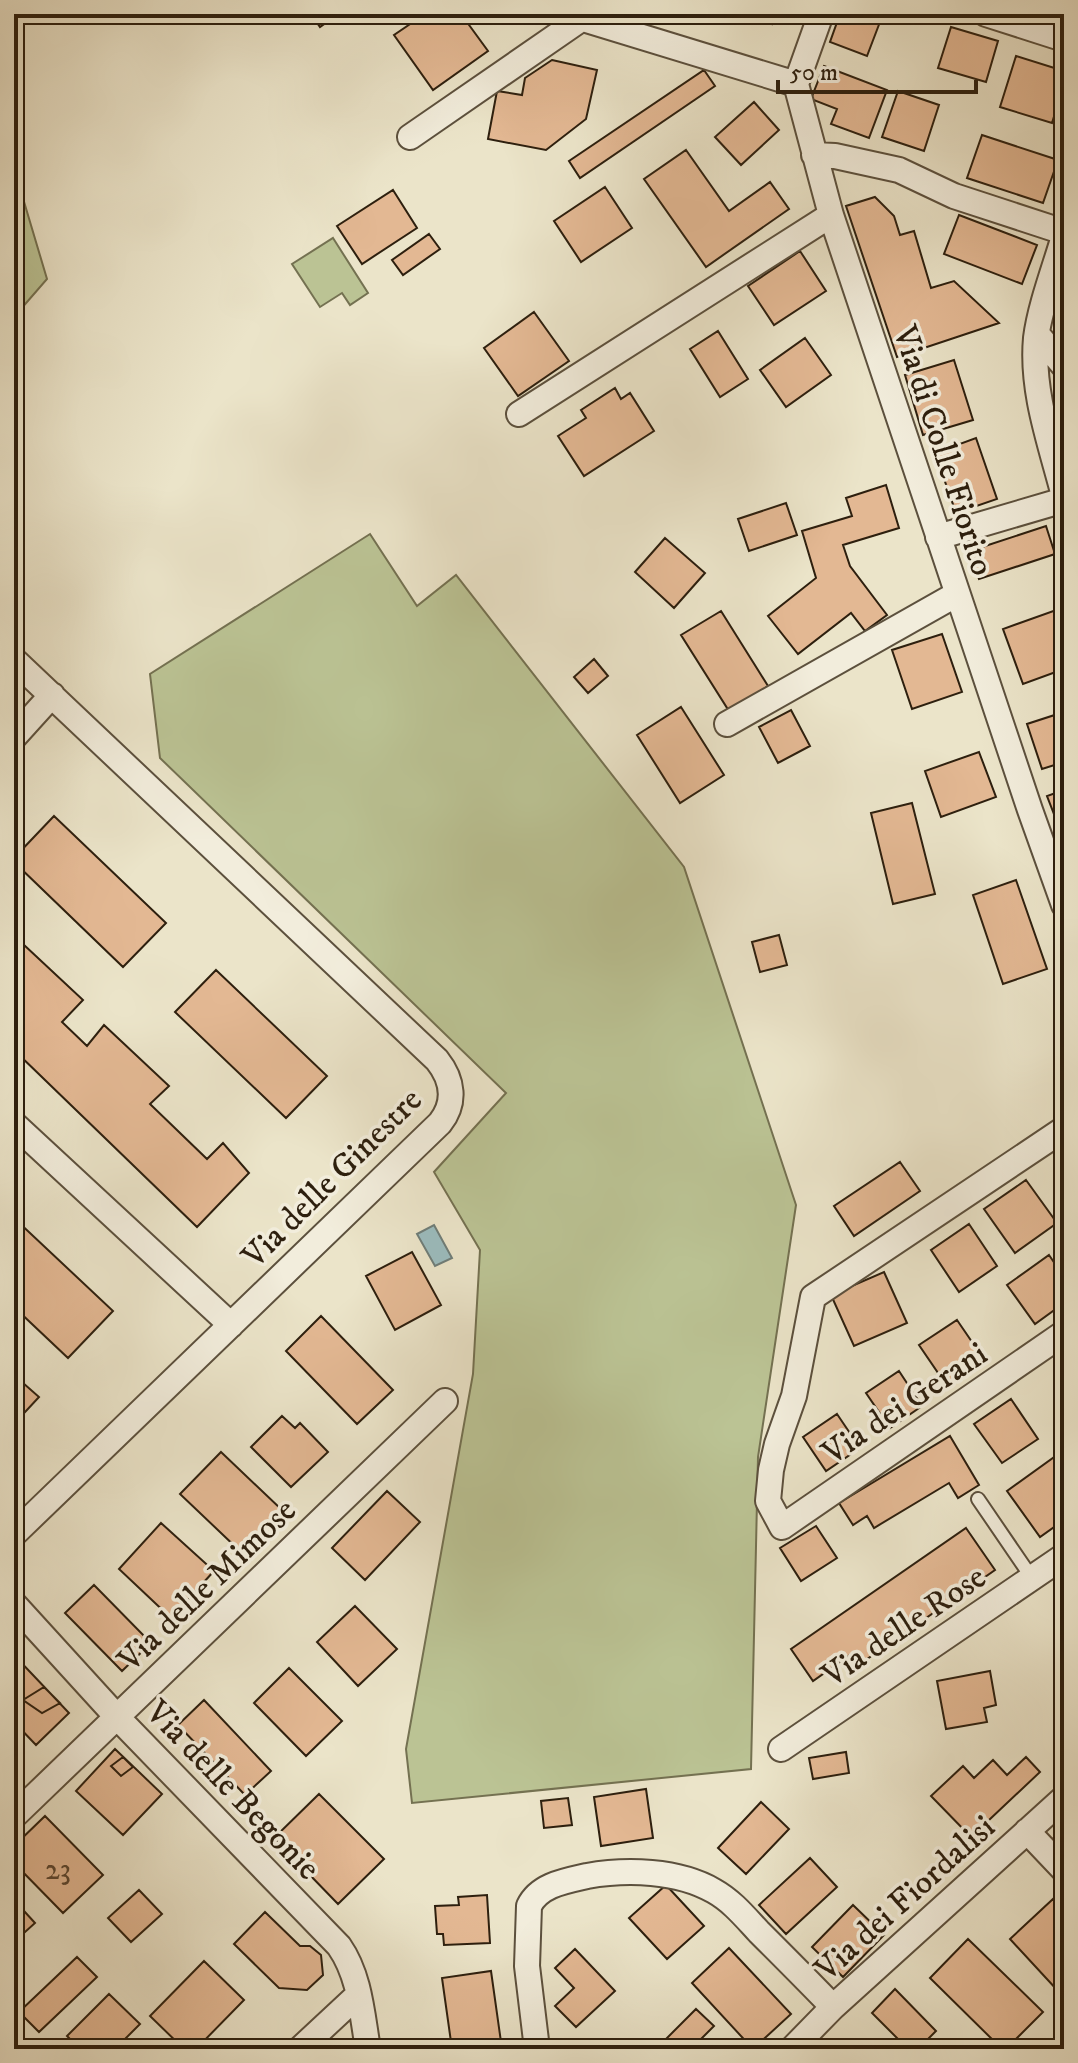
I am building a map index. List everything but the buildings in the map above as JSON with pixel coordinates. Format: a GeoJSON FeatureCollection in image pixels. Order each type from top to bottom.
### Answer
{"type":"FeatureCollection","features":[{"type":"Feature","properties":{"kind":"street"},"geometry":{"type":"LineString","coordinates":[[410,137],[574,16],[796,84],[821,14]]}},
{"type":"Feature","properties":{"kind":"street"},"geometry":{"type":"LineString","coordinates":[[986,14],[1064,39]]}},
{"type":"Feature","properties":{"kind":"street","name":"Via di Colle Fiorito"},"geometry":{"type":"LineString","coordinates":[[796,84],[831,215],[1064,905]]}},
{"type":"Feature","properties":{"kind":"street"},"geometry":{"type":"LineString","coordinates":[[814,155],[835,156],[899,170],[954,196],[1064,234],[1037,334],[1035,368],[1064,498],[938,537]]}},
{"type":"Feature","properties":{"kind":"street"},"geometry":{"type":"LineString","coordinates":[[519,414],[831,215]]}},
{"type":"Feature","properties":{"kind":"street"},"geometry":{"type":"LineString","coordinates":[[1037,334],[1064,366]]}},
{"type":"Feature","properties":{"kind":"street"},"geometry":{"type":"LineString","coordinates":[[727,724],[957,594]]}},
{"type":"Feature","properties":{"kind":"street","name":"Via delle Ginestre"},"geometry":{"type":"LineString","coordinates":[[14,660],[437,1060],[451,1090],[449,1108],[440,1123],[14,1534]]}},
{"type":"Feature","properties":{"kind":"street"},"geometry":{"type":"LineString","coordinates":[[14,737],[52,695]]}},
{"type":"Feature","properties":{"kind":"street"},"geometry":{"type":"LineString","coordinates":[[14,1124],[231,1325]]}},
{"type":"Feature","properties":{"kind":"street","name":"Via dei Gerani"},"geometry":{"type":"LineString","coordinates":[[1064,1129],[813,1297],[794,1396],[771,1470],[768,1501],[782,1527],[1064,1333]]}},
{"type":"Feature","properties":{"kind":"street","name":"Via delle Mimose"},"geometry":{"type":"LineString","coordinates":[[14,1816],[445,1401]]}},
{"type":"Feature","properties":{"kind":"street","name":"Via delle Rose"},"geometry":{"type":"LineString","coordinates":[[781,1749],[1064,1556]]}},
{"type":"Feature","properties":{"kind":"street","name":"Via delle Begonie"},"geometry":{"type":"LineString","coordinates":[[14,1604],[117,1717],[339,1946],[353,1970],[368,2049]]}},
{"type":"Feature","properties":{"kind":"street","name":"Via dei Fiordalisi"},"geometry":{"type":"LineString","coordinates":[[792,2049],[833,2007],[1064,1798]]}},
{"type":"Feature","properties":{"kind":"street"},"geometry":{"type":"LineString","coordinates":[[1027,1831],[1064,1870]]}},
{"type":"Feature","properties":{"kind":"street"},"geometry":{"type":"LineString","coordinates":[[537,2049],[527,1966],[529,1906],[533,1898],[547,1887],[598,1874],[629,1872],[664,1876],[695,1882],[713,1890],[733,1905],[833,2007]]}},
{"type":"Feature","properties":{"kind":"street"},"geometry":{"type":"LineString","coordinates":[[300,2049],[358,1995]]}},
{"type":"Feature","properties":{"kind":"lane"},"geometry":{"type":"LineString","coordinates":[[978,1499],[1032,1578]]}},
{"type":"Feature","properties":{"kind":"green space"},"geometry":{"type":"Polygon","coordinates":[[[14,168],[47,279],[14,317],[14,168]]]}},
{"type":"Feature","properties":{"kind":"green space"},"geometry":{"type":"Polygon","coordinates":[[[333,238],[368,293],[350,305],[342,293],[320,307],[292,264],[333,238]]]}},
{"type":"Feature","properties":{"kind":"green space"},"geometry":{"type":"Polygon","coordinates":[[[370,534],[417,606],[456,575],[684,867],[796,1205],[758,1457],[751,1769],[412,1803],[406,1749],[473,1374],[480,1250],[434,1172],[506,1093],[160,758],[150,674],[370,534]]]}},
{"type":"Feature","properties":{"kind":"water"},"geometry":{"type":"Polygon","coordinates":[[[434,1225],[452,1258],[435,1266],[417,1234],[434,1225]]]}}]}
